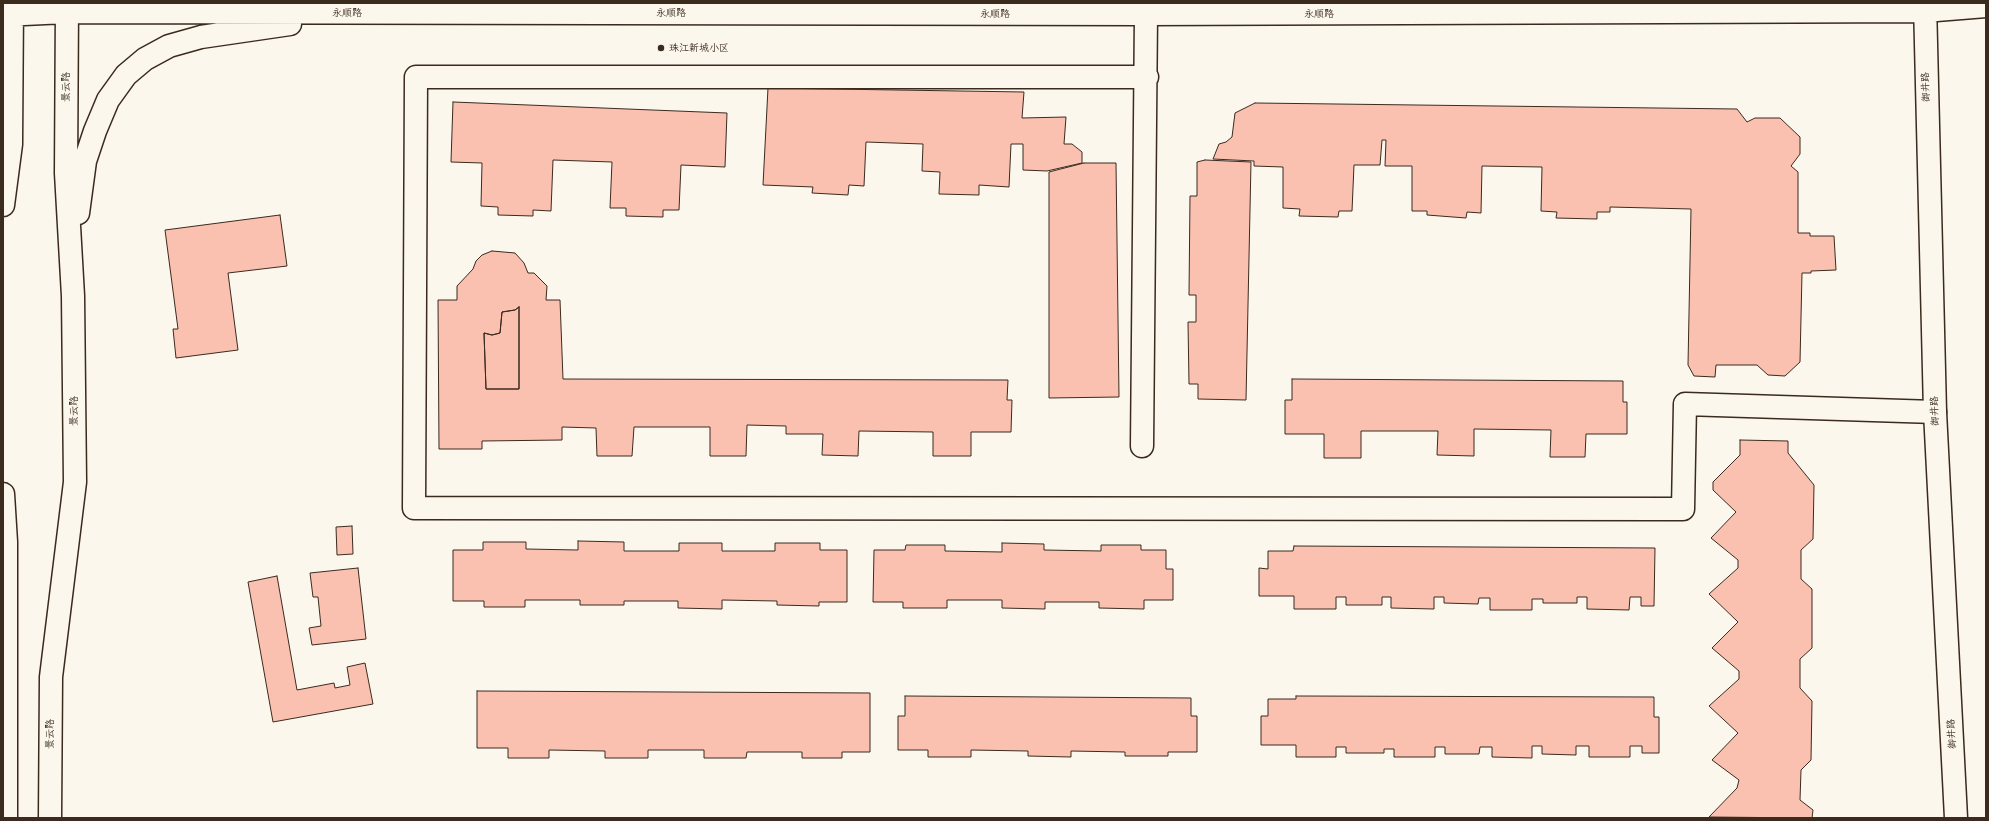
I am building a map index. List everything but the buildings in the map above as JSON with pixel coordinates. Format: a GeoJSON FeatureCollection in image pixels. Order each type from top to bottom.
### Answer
{"type":"FeatureCollection","features":[{"type":"Feature","properties":{"kind":"street","name":"永顺路"},"geometry":{"type":"LineString","coordinates":[[9,11],[67,8],[400,13],[1146,14],[1986,6]]}},
{"type":"Feature","properties":{"kind":"street","name":"御井路"},"geometry":{"type":"LineString","coordinates":[[1924,7],[1935,412],[1956,818]]}},
{"type":"Feature","properties":{"kind":"street","name":"景云路"},"geometry":{"type":"LineString","coordinates":[[50,818],[51,677],[75,482],[73,296],[66,173],[67,8]]}},
{"type":"Feature","properties":{"kind":"street"},"geometry":{"type":"LineString","coordinates":[[3,206],[11,144],[9,11]]}},
{"type":"Feature","properties":{"kind":"street"},"geometry":{"type":"LineString","coordinates":[[73,296],[79,197],[85,161],[95,131],[108,100],[126,75],[145,59],[169,46],[201,37],[292,24],[400,13]]}},
{"type":"Feature","properties":{"kind":"street"},"geometry":{"type":"LineString","coordinates":[[1142,446],[1147,77],[1146,14]]}},
{"type":"Feature","properties":{"kind":"street"},"geometry":{"type":"LineString","coordinates":[[1147,77],[416,77],[414,508],[1683,509],[1685,404],[1935,412]]}},
{"type":"Feature","properties":{"kind":"street"},"geometry":{"type":"LineString","coordinates":[[3,494],[6,542],[6,818]]}},
{"type":"Feature","properties":{"kind":"place","name":"珠江新城小区"},"geometry":{"type":"Point","coordinates":[661,48]}}]}
